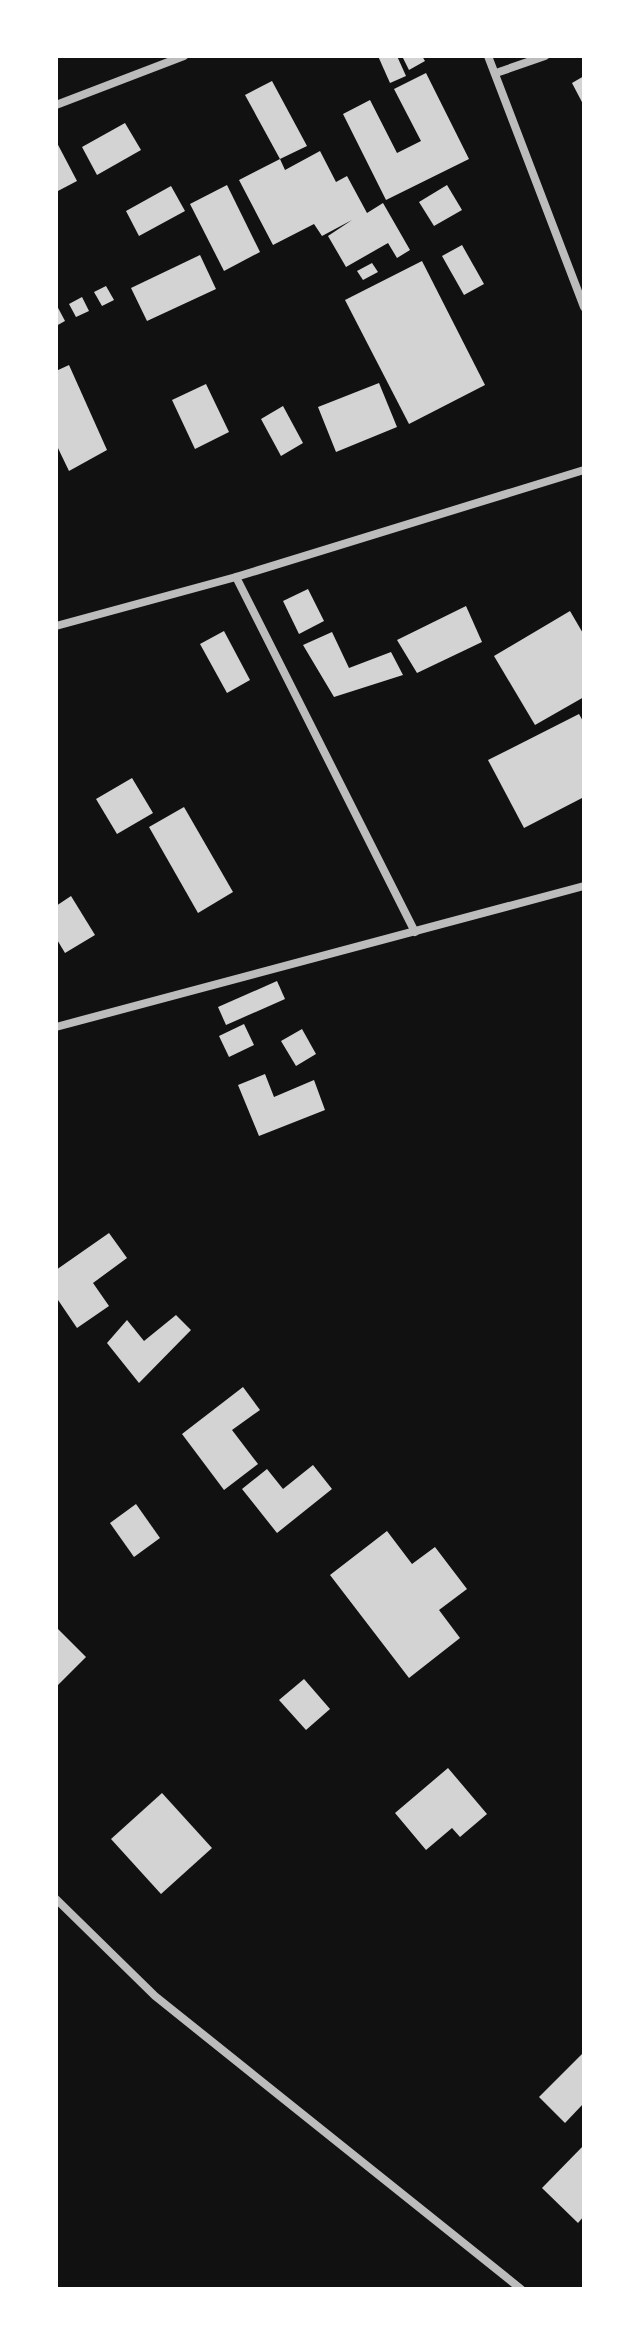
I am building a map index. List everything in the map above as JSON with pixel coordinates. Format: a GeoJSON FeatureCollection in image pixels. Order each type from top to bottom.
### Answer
{"type":"FeatureCollection","features":[{"type":"Feature","properties":{"kind":"street"},"geometry":{"type":"LineString","coordinates":[[56,105],[184,56]]}},
{"type":"Feature","properties":{"kind":"street"},"geometry":{"type":"LineString","coordinates":[[488,56],[584,307]]}},
{"type":"Feature","properties":{"kind":"street"},"geometry":{"type":"LineString","coordinates":[[496,73],[545,56]]}},
{"type":"Feature","properties":{"kind":"street"},"geometry":{"type":"LineString","coordinates":[[56,626],[236,577],[584,470]]}},
{"type":"Feature","properties":{"kind":"street"},"geometry":{"type":"LineString","coordinates":[[236,577],[415,932]]}},
{"type":"Feature","properties":{"kind":"street"},"geometry":{"type":"LineString","coordinates":[[56,1027],[584,886]]}},
{"type":"Feature","properties":{"kind":"street"},"geometry":{"type":"LineString","coordinates":[[56,1899],[155,1996],[521,2289]]}},
{"type":"Feature","properties":{"kind":"building"},"geometry":{"type":"Polygon","coordinates":[[[378,56],[397,56],[406,76],[390,83],[378,56]]]}},
{"type":"Feature","properties":{"kind":"building"},"geometry":{"type":"Polygon","coordinates":[[[402,56],[422,56],[425,61],[409,70],[402,56]]]}},
{"type":"Feature","properties":{"kind":"building"},"geometry":{"type":"Polygon","coordinates":[[[426,73],[469,159],[386,200],[343,114],[370,100],[397,153],[421,141],[394,89],[426,73]]]}},
{"type":"Feature","properties":{"kind":"building"},"geometry":{"type":"Polygon","coordinates":[[[584,76],[584,106],[572,83],[584,76]]]}},
{"type":"Feature","properties":{"kind":"building"},"geometry":{"type":"Polygon","coordinates":[[[272,81],[307,146],[280,159],[245,95],[272,81]]]}},
{"type":"Feature","properties":{"kind":"building"},"geometry":{"type":"Polygon","coordinates":[[[125,123],[141,150],[97,175],[82,147],[125,123]]]}},
{"type":"Feature","properties":{"kind":"building"},"geometry":{"type":"Polygon","coordinates":[[[56,141],[77,181],[56,192],[56,141]]]}},
{"type":"Feature","properties":{"kind":"building"},"geometry":{"type":"Polygon","coordinates":[[[320,151],[336,182],[347,176],[367,213],[383,203],[410,250],[397,258],[388,243],[346,267],[328,236],[352,220],[322,236],[314,224],[273,245],[239,180],[280,159],[285,170],[320,151]]]}},
{"type":"Feature","properties":{"kind":"building"},"geometry":{"type":"Polygon","coordinates":[[[227,185],[260,252],[224,271],[190,204],[227,185]]]}},
{"type":"Feature","properties":{"kind":"building"},"geometry":{"type":"Polygon","coordinates":[[[447,185],[462,210],[434,226],[419,202],[447,185]]]}},
{"type":"Feature","properties":{"kind":"building"},"geometry":{"type":"Polygon","coordinates":[[[171,186],[185,211],[139,236],[126,211],[171,186]]]}},
{"type":"Feature","properties":{"kind":"building"},"geometry":{"type":"Polygon","coordinates":[[[462,245],[484,284],[464,295],[442,256],[462,245]]]}},
{"type":"Feature","properties":{"kind":"building"},"geometry":{"type":"Polygon","coordinates":[[[200,255],[216,289],[147,321],[131,288],[200,255]]]}},
{"type":"Feature","properties":{"kind":"building"},"geometry":{"type":"Polygon","coordinates":[[[422,261],[485,385],[409,424],[345,300],[422,261]]]}},
{"type":"Feature","properties":{"kind":"building"},"geometry":{"type":"Polygon","coordinates":[[[372,263],[378,272],[363,280],[357,271],[372,263]]]}},
{"type":"Feature","properties":{"kind":"building"},"geometry":{"type":"Polygon","coordinates":[[[106,286],[114,300],[102,306],[94,292],[106,286]]]}},
{"type":"Feature","properties":{"kind":"building"},"geometry":{"type":"Polygon","coordinates":[[[82,297],[89,311],[76,317],[69,304],[82,297]]]}},
{"type":"Feature","properties":{"kind":"building"},"geometry":{"type":"Polygon","coordinates":[[[56,304],[65,321],[56,326],[56,304]]]}},
{"type":"Feature","properties":{"kind":"building"},"geometry":{"type":"Polygon","coordinates":[[[69,365],[107,450],[69,471],[56,444],[56,371],[69,365]]]}},
{"type":"Feature","properties":{"kind":"building"},"geometry":{"type":"Polygon","coordinates":[[[379,383],[397,427],[336,452],[318,407],[379,383]]]}},
{"type":"Feature","properties":{"kind":"building"},"geometry":{"type":"Polygon","coordinates":[[[206,384],[229,432],[195,449],[172,400],[206,384]]]}},
{"type":"Feature","properties":{"kind":"building"},"geometry":{"type":"Polygon","coordinates":[[[283,406],[303,443],[281,456],[261,419],[283,406]]]}},
{"type":"Feature","properties":{"kind":"building"},"geometry":{"type":"Polygon","coordinates":[[[308,589],[324,621],[299,634],[283,601],[308,589]]]}},
{"type":"Feature","properties":{"kind":"building"},"geometry":{"type":"Polygon","coordinates":[[[466,606],[482,642],[417,673],[397,640],[466,606]]]}},
{"type":"Feature","properties":{"kind":"building"},"geometry":{"type":"Polygon","coordinates":[[[570,611],[584,635],[584,697],[535,725],[494,656],[570,611]]]}},
{"type":"Feature","properties":{"kind":"building"},"geometry":{"type":"Polygon","coordinates":[[[224,631],[250,680],[227,693],[200,644],[224,631]]]}},
{"type":"Feature","properties":{"kind":"building"},"geometry":{"type":"Polygon","coordinates":[[[332,632],[349,668],[391,652],[403,675],[334,697],[303,645],[332,632]]]}},
{"type":"Feature","properties":{"kind":"building"},"geometry":{"type":"Polygon","coordinates":[[[579,714],[584,723],[584,797],[524,828],[488,760],[579,714]]]}},
{"type":"Feature","properties":{"kind":"building"},"geometry":{"type":"Polygon","coordinates":[[[132,778],[153,813],[117,834],[96,799],[132,778]]]}},
{"type":"Feature","properties":{"kind":"building"},"geometry":{"type":"Polygon","coordinates":[[[184,807],[233,892],[198,913],[149,827],[184,807]]]}},
{"type":"Feature","properties":{"kind":"building"},"geometry":{"type":"Polygon","coordinates":[[[71,896],[95,935],[65,953],[56,938],[56,906],[71,896]]]}},
{"type":"Feature","properties":{"kind":"building"},"geometry":{"type":"Polygon","coordinates":[[[277,981],[285,999],[226,1025],[218,1007],[277,981]]]}},
{"type":"Feature","properties":{"kind":"building"},"geometry":{"type":"Polygon","coordinates":[[[244,1024],[254,1045],[229,1057],[219,1036],[244,1024]]]}},
{"type":"Feature","properties":{"kind":"building"},"geometry":{"type":"Polygon","coordinates":[[[302,1029],[316,1054],[296,1066],[281,1041],[302,1029]]]}},
{"type":"Feature","properties":{"kind":"building"},"geometry":{"type":"Polygon","coordinates":[[[265,1074],[274,1097],[314,1080],[325,1110],[259,1136],[238,1085],[265,1074]]]}},
{"type":"Feature","properties":{"kind":"building"},"geometry":{"type":"Polygon","coordinates":[[[109,1233],[127,1258],[93,1283],[109,1306],[77,1328],[56,1297],[56,1270],[109,1233]]]}},
{"type":"Feature","properties":{"kind":"building"},"geometry":{"type":"Polygon","coordinates":[[[176,1315],[191,1330],[139,1383],[107,1343],[127,1320],[144,1341],[176,1315]]]}},
{"type":"Feature","properties":{"kind":"building"},"geometry":{"type":"Polygon","coordinates":[[[243,1387],[260,1410],[232,1430],[258,1464],[224,1490],[182,1434],[243,1387]]]}},
{"type":"Feature","properties":{"kind":"building"},"geometry":{"type":"Polygon","coordinates":[[[313,1465],[332,1489],[277,1533],[242,1489],[267,1469],[283,1489],[313,1465]]]}},
{"type":"Feature","properties":{"kind":"building"},"geometry":{"type":"Polygon","coordinates":[[[136,1504],[160,1538],[134,1557],[110,1523],[136,1504]]]}},
{"type":"Feature","properties":{"kind":"building"},"geometry":{"type":"Polygon","coordinates":[[[387,1531],[412,1564],[435,1547],[467,1589],[439,1610],[460,1638],[409,1678],[330,1575],[387,1531]]]}},
{"type":"Feature","properties":{"kind":"building"},"geometry":{"type":"Polygon","coordinates":[[[56,1627],[86,1657],[56,1687],[56,1627]]]}},
{"type":"Feature","properties":{"kind":"building"},"geometry":{"type":"Polygon","coordinates":[[[304,1679],[330,1709],[306,1730],[279,1700],[304,1679]]]}},
{"type":"Feature","properties":{"kind":"building"},"geometry":{"type":"Polygon","coordinates":[[[448,1768],[487,1814],[460,1837],[452,1828],[426,1850],[395,1813],[448,1768]]]}},
{"type":"Feature","properties":{"kind":"building"},"geometry":{"type":"Polygon","coordinates":[[[162,1793],[212,1848],[161,1894],[111,1839],[162,1793]]]}},
{"type":"Feature","properties":{"kind":"building"},"geometry":{"type":"Polygon","coordinates":[[[584,2052],[584,2103],[565,2123],[539,2097],[584,2052]]]}},
{"type":"Feature","properties":{"kind":"building"},"geometry":{"type":"Polygon","coordinates":[[[584,2145],[584,2216],[578,2223],[542,2188],[584,2145]]]}}]}
